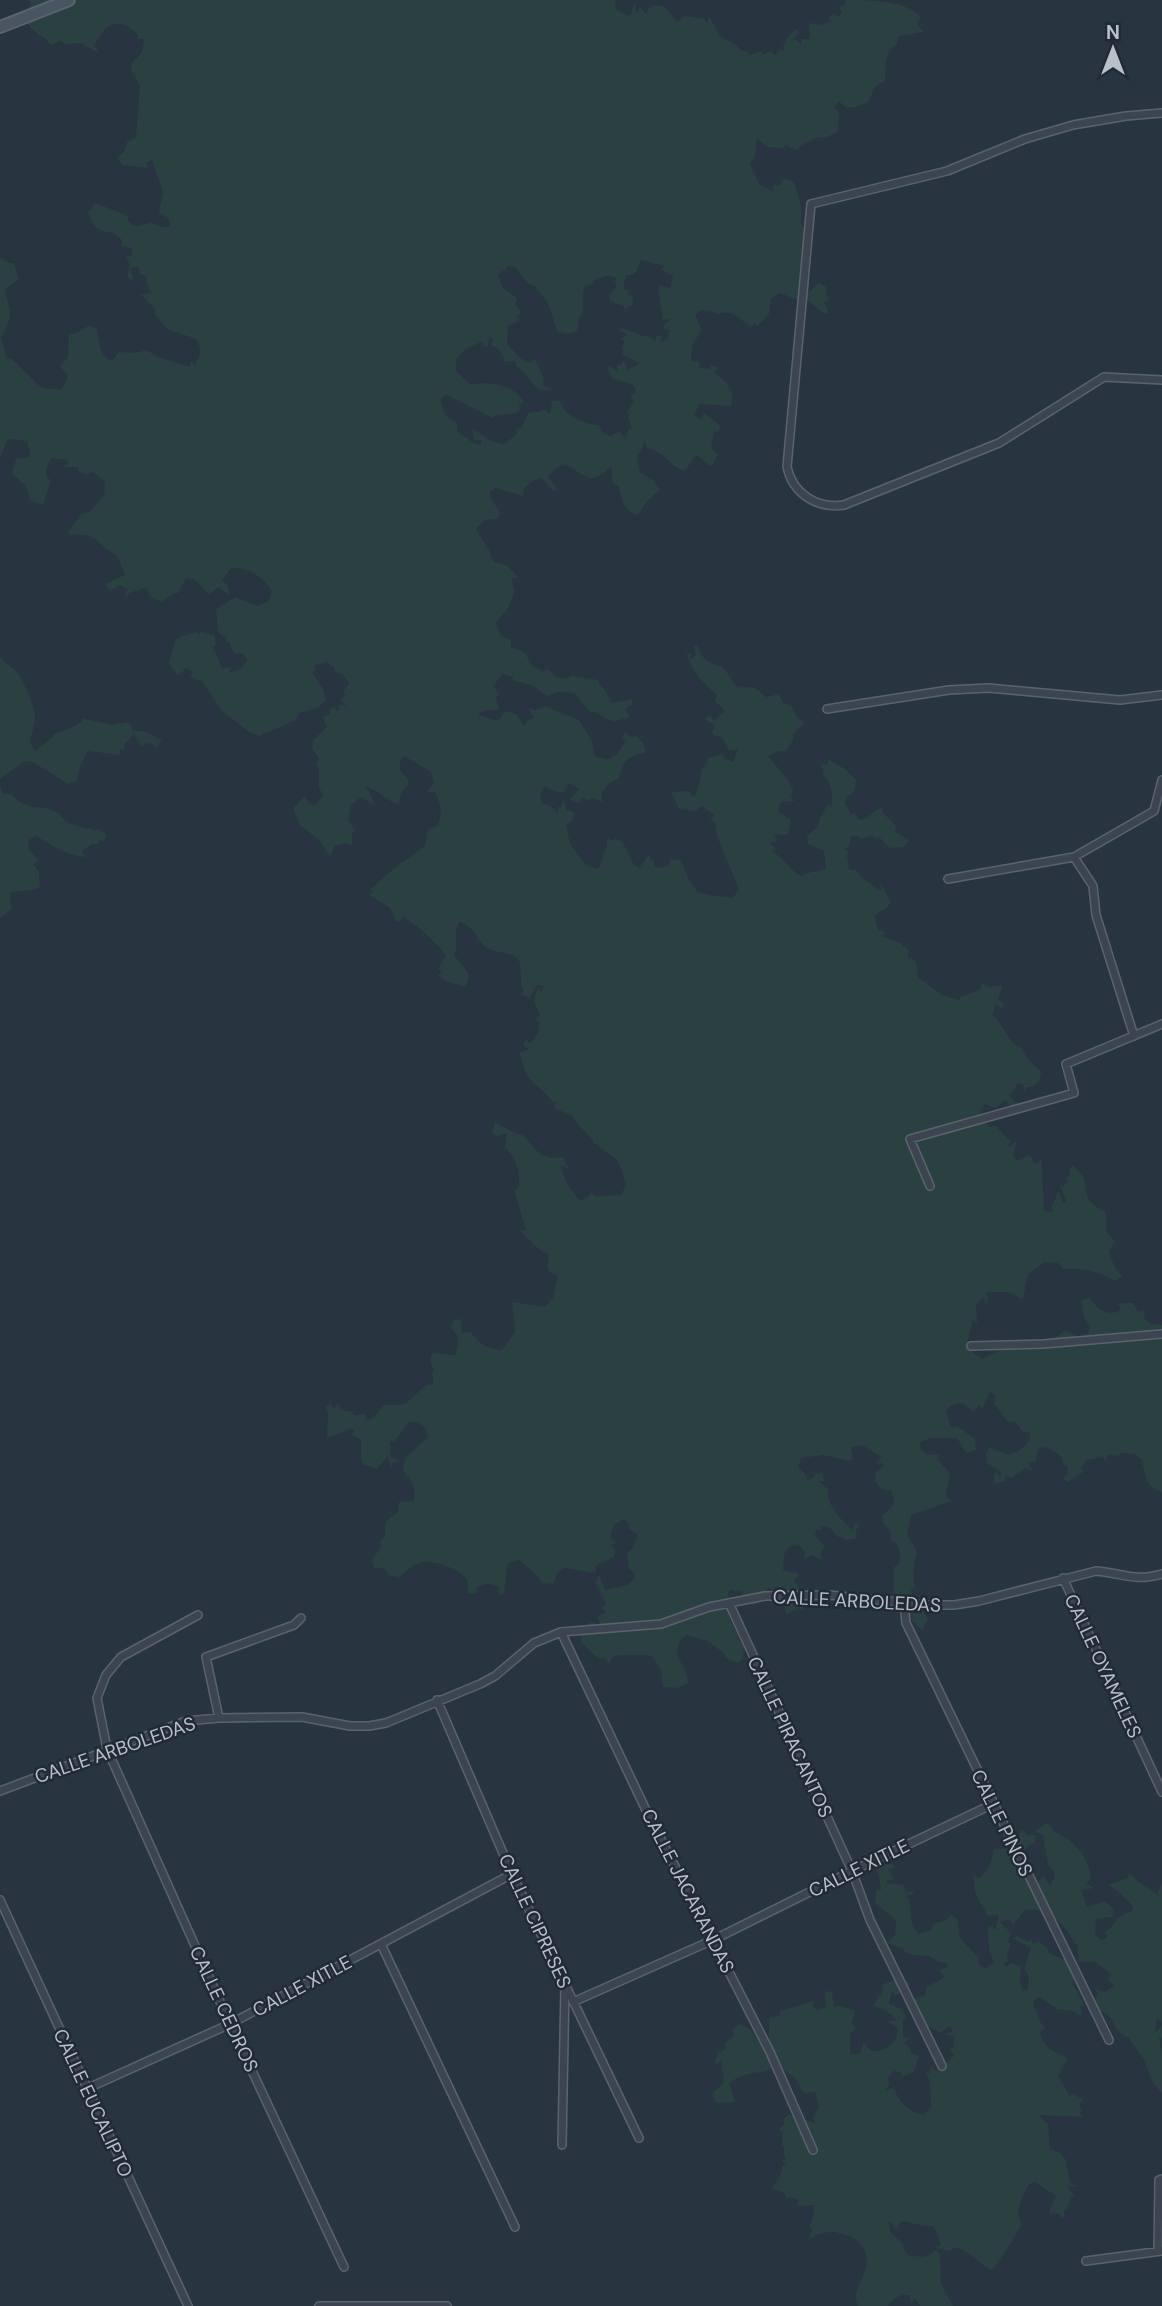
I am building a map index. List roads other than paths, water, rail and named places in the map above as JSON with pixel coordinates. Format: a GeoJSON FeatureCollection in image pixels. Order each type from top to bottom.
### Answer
{"type":"FeatureCollection","features":[{"type":"Feature","properties":{"kind":"main road"},"geometry":{"type":"LineString","coordinates":[[0,27],[69,0]]}},
{"type":"Feature","properties":{"kind":"street"},"geometry":{"type":"LineString","coordinates":[[1162,113],[1073,125],[1025,139],[947,171],[811,204],[787,467],[797,490],[816,503],[830,507],[844,505],[999,443],[1104,377],[1162,380]]}},
{"type":"Feature","properties":{"kind":"street"},"geometry":{"type":"LineString","coordinates":[[827,709],[949,690],[989,688],[1120,700],[1162,695]]}},
{"type":"Feature","properties":{"kind":"street"},"geometry":{"type":"LineString","coordinates":[[948,879],[1074,857],[1154,811],[1162,780]]}},
{"type":"Feature","properties":{"kind":"street"},"geometry":{"type":"LineString","coordinates":[[1074,857],[1090,879],[1096,915],[1134,1036]]}},
{"type":"Feature","properties":{"kind":"street"},"geometry":{"type":"LineString","coordinates":[[930,1185],[910,1139],[1074,1093],[1066,1064],[1162,1024]]}},
{"type":"Feature","properties":{"kind":"street"},"geometry":{"type":"LineString","coordinates":[[971,1346],[1043,1344],[1162,1334]]}},
{"type":"Feature","properties":{"kind":"street","name":"CALLE ARBOLEDAS"},"geometry":{"type":"LineString","coordinates":[[0,1791],[186,1721],[302,1717],[350,1726],[386,1723],[495,1676],[534,1643],[561,1632],[660,1624],[709,1607],[765,1596],[829,1595],[954,1605],[1096,1571],[1129,1578],[1162,1574]]}},
{"type":"Feature","properties":{"kind":"street","name":"CALLE OYAMELES"},"geometry":{"type":"LineString","coordinates":[[1063,1578],[1162,1792]]}},
{"type":"Feature","properties":{"kind":"street","name":"CALLE PINOS"},"geometry":{"type":"LineString","coordinates":[[904,1602],[906,1623],[1109,2040]]}},
{"type":"Feature","properties":{"kind":"street","name":"CALLE PIRACANTOS"},"geometry":{"type":"LineString","coordinates":[[729,1603],[852,1871],[870,1920],[942,2066]]}},
{"type":"Feature","properties":{"kind":"street","name":"CALLE CEDROS"},"geometry":{"type":"LineString","coordinates":[[198,1615],[121,1657],[106,1675],[97,1698],[107,1749],[230,2024],[344,2267]]}},
{"type":"Feature","properties":{"kind":"street"},"geometry":{"type":"LineString","coordinates":[[219,1718],[206,1657],[294,1625],[301,1618]]}},
{"type":"Feature","properties":{"kind":"street","name":"CALLE JACARANDAS"},"geometry":{"type":"LineString","coordinates":[[561,1632],[645,1808],[770,2052],[813,2150]]}},
{"type":"Feature","properties":{"kind":"street","name":"CALLE CIPRESES"},"geometry":{"type":"LineString","coordinates":[[437,1700],[512,1874],[639,2138]]}},
{"type":"Feature","properties":{"kind":"street","name":"CALLE XITLE"},"geometry":{"type":"LineString","coordinates":[[573,2002],[713,1940],[993,1804]]}},
{"type":"Feature","properties":{"kind":"street","name":"CALLE XITLE"},"geometry":{"type":"LineString","coordinates":[[86,2089],[230,2024],[512,1874]]}},
{"type":"Feature","properties":{"kind":"street","name":"CALLE EUCALIPTO"},"geometry":{"type":"LineString","coordinates":[[0,1900],[188,2306]]}},
{"type":"Feature","properties":{"kind":"street"},"geometry":{"type":"LineString","coordinates":[[381,1944],[515,2227]]}},
{"type":"Feature","properties":{"kind":"street"},"geometry":{"type":"LineString","coordinates":[[562,2145],[565,1981]]}},
{"type":"Feature","properties":{"kind":"street"},"geometry":{"type":"LineString","coordinates":[[1086,2261],[1160,2251],[1159,2180],[1162,2179]]}},
{"type":"Feature","properties":{"kind":"street"},"geometry":{"type":"LineString","coordinates":[[319,2306],[447,2306]]}}]}
